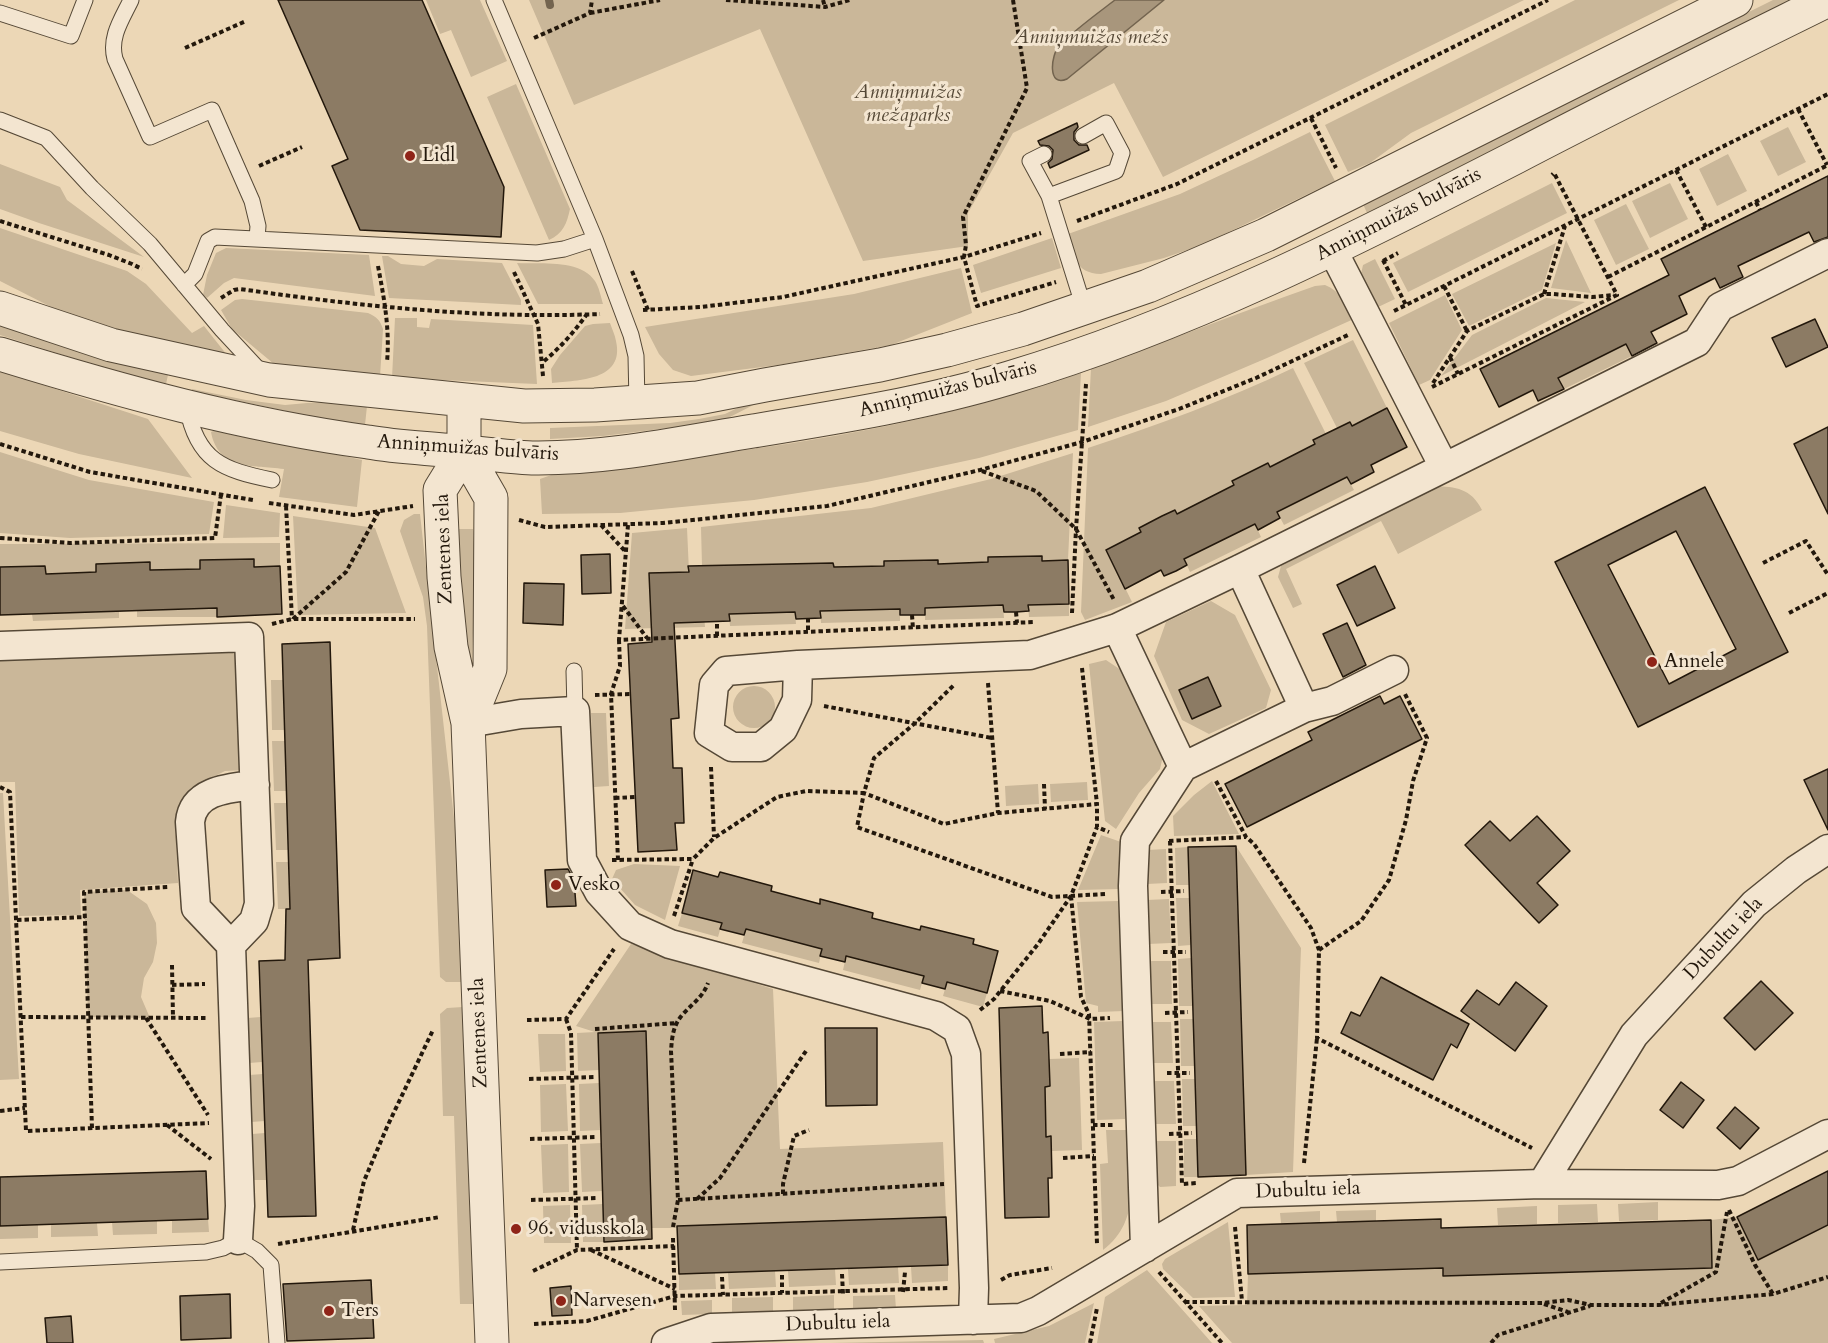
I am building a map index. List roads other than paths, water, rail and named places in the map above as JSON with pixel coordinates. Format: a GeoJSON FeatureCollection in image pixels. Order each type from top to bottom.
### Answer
{"type":"FeatureCollection","features":[{"type":"Feature","properties":{"kind":"street","name":"Anniņmuižas bulvāris"},"geometry":{"type":"LineString","coordinates":[[0,308],[111,345],[268,380],[524,406],[637,403],[698,398],[880,365],[947,350],[1023,329],[1148,286],[1266,235],[1736,0]]}},
{"type":"Feature","properties":{"kind":"street","name":"Anniņmuižas bulvāris"},"geometry":{"type":"LineString","coordinates":[[0,354],[196,409],[310,433],[370,443],[531,458],[580,456],[659,448],[841,417],[1008,378],[1087,352],[1256,285],[1828,0]]}},
{"type":"Feature","properties":{"kind":"street"},"geometry":{"type":"LineString","coordinates":[[1332,249],[1444,467]]}},
{"type":"Feature","properties":{"kind":"street"},"geometry":{"type":"LineString","coordinates":[[798,665],[796,700],[783,729],[761,747],[732,747],[709,733],[714,685],[726,671],[798,665],[1030,655],[1116,615],[1240,569],[1697,342],[1720,307],[1828,253]]}},
{"type":"Feature","properties":{"kind":"street"},"geometry":{"type":"LineString","coordinates":[[196,409],[180,392],[179,380],[186,371],[210,367]]}},
{"type":"Feature","properties":{"kind":"street"},"geometry":{"type":"LineString","coordinates":[[780,382],[806,387],[816,400],[813,412],[790,425]]}},
{"type":"Feature","properties":{"kind":"street","name":"Zentenes iela"},"geometry":{"type":"LineString","coordinates":[[464,400],[464,451],[491,498],[490,669],[468,723]]}},
{"type":"Feature","properties":{"kind":"street","name":"Zentenes iela"},"geometry":{"type":"LineString","coordinates":[[464,451],[440,490],[444,577],[451,646],[468,723],[492,1343]]}},
{"type":"Feature","properties":{"kind":"street"},"geometry":{"type":"LineString","coordinates":[[1240,569],[1304,708]]}},
{"type":"Feature","properties":{"kind":"street"},"geometry":{"type":"LineString","coordinates":[[1116,615],[1194,762]]}},
{"type":"Feature","properties":{"kind":"street"},"geometry":{"type":"LineString","coordinates":[[0,646],[249,638],[259,910],[254,921],[231,945]]}},
{"type":"Feature","properties":{"kind":"street"},"geometry":{"type":"LineString","coordinates":[[1145,1248],[1133,893],[1135,841],[1194,762],[1304,708],[1398,680]]}},
{"type":"Feature","properties":{"kind":"street"},"geometry":{"type":"LineString","coordinates":[[468,723],[575,704],[582,860],[599,892],[630,926],[670,944],[720,959],[936,1016],[957,1029],[966,1054],[974,1288],[973,1320]]}},
{"type":"Feature","properties":{"kind":"street"},"geometry":{"type":"LineString","coordinates":[[248,1246],[240,1206],[238,1179],[231,945],[199,912],[195,903],[190,822],[193,808],[203,798],[231,788],[255,785]]}},
{"type":"Feature","properties":{"kind":"street","name":"Dubultu iela"},"geometry":{"type":"LineString","coordinates":[[672,1341],[711,1328],[1021,1318],[1030,1315],[1237,1193],[1301,1192],[1549,1173],[1634,1035],[1754,904],[1796,870],[1828,849]]}},
{"type":"Feature","properties":{"kind":"street"},"geometry":{"type":"LineString","coordinates":[[1549,1173],[1718,1185],[1738,1181],[1828,1134]]}},
{"type":"Feature","properties":{"kind":"lane"},"geometry":{"type":"LineString","coordinates":[[0,13],[71,36],[85,0]]}},
{"type":"Feature","properties":{"kind":"lane"},"geometry":{"type":"LineString","coordinates":[[131,0],[116,33],[112,48],[150,138],[212,110],[256,214],[257,238]]}},
{"type":"Feature","properties":{"kind":"lane"},"geometry":{"type":"LineString","coordinates":[[494,0],[595,239],[622,313],[636,356],[637,403]]}},
{"type":"Feature","properties":{"kind":"lane"},"geometry":{"type":"LineString","coordinates":[[0,120],[46,138],[92,188],[150,244],[205,311],[268,380]]}},
{"type":"Feature","properties":{"kind":"lane"},"geometry":{"type":"LineString","coordinates":[[1049,196],[1116,171],[1122,153],[1106,123],[1083,136]]}},
{"type":"Feature","properties":{"kind":"lane"},"geometry":{"type":"LineString","coordinates":[[1044,154],[1030,161],[1049,196],[1084,308]]}},
{"type":"Feature","properties":{"kind":"lane"},"geometry":{"type":"LineString","coordinates":[[184,285],[195,274],[208,241],[215,237],[550,252],[595,239]]}},
{"type":"Feature","properties":{"kind":"lane"},"geometry":{"type":"LineString","coordinates":[[196,409],[190,424],[209,456],[224,467],[241,474],[272,480]]}},
{"type":"Feature","properties":{"kind":"lane"},"geometry":{"type":"LineString","coordinates":[[574,671],[575,704]]}},
{"type":"Feature","properties":{"kind":"lane"},"geometry":{"type":"LineString","coordinates":[[0,1262],[206,1252],[248,1246],[271,1265],[277,1343]]}},
{"type":"Feature","properties":{"kind":"waterway"},"geometry":{"type":"LineString","coordinates":[[549,0],[550,5]]}},
{"type":"Feature","properties":{"kind":"place","name":"Lidl"},"geometry":{"type":"Point","coordinates":[410,156]}},
{"type":"Feature","properties":{"kind":"place","name":"Annele"},"geometry":{"type":"Point","coordinates":[1652,662]}},
{"type":"Feature","properties":{"kind":"place","name":"Vesko"},"geometry":{"type":"Point","coordinates":[556,885]}},
{"type":"Feature","properties":{"kind":"place","name":"96. vidusskola"},"geometry":{"type":"Point","coordinates":[516,1229]}},
{"type":"Feature","properties":{"kind":"place","name":"Narvesen"},"geometry":{"type":"Point","coordinates":[561,1301]}},
{"type":"Feature","properties":{"kind":"place","name":"Ters"},"geometry":{"type":"Point","coordinates":[329,1311]}},
{"type":"Feature","properties":{"kind":"park label","name":"Anniņmuižas mežs"},"geometry":{"type":"Point","coordinates":[1091,38]}},
{"type":"Feature","properties":{"kind":"park label","name":"Anniņmuižas mežaparks"},"geometry":{"type":"Point","coordinates":[908,104]}}]}
